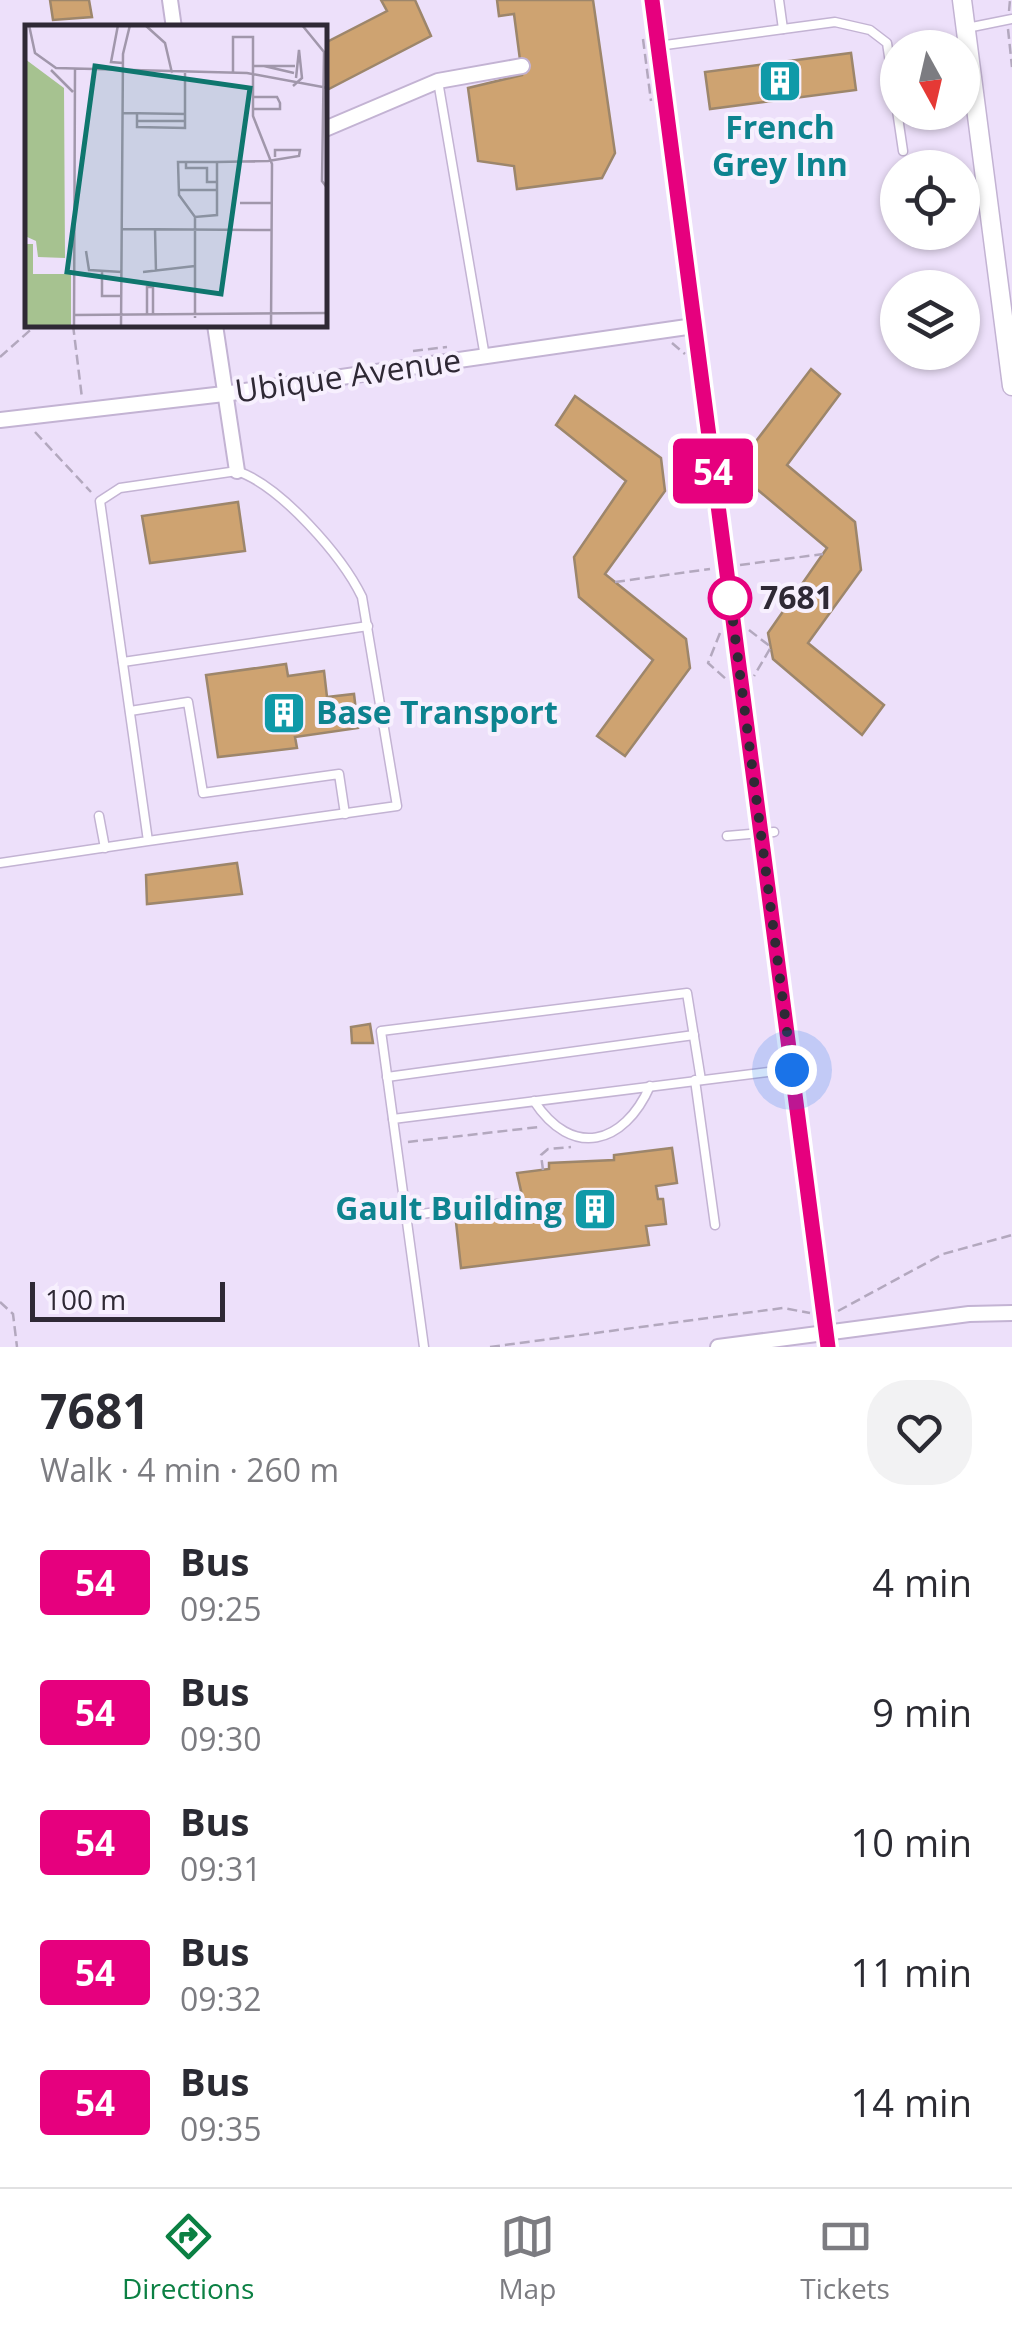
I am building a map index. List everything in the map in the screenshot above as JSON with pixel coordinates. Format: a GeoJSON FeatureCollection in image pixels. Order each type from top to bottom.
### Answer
{"type":"FeatureCollection","features":[{"type":"Feature","properties":{"kind":"street"},"geometry":{"type":"LineString","coordinates":[[170,0],[174,25]]}},
{"type":"Feature","properties":{"kind":"street"},"geometry":{"type":"LineString","coordinates":[[652,0],[719,512],[768,832],[792,1070],[828,1340]]}},
{"type":"Feature","properties":{"kind":"street"},"geometry":{"type":"LineString","coordinates":[[962,0],[1012,386]]}},
{"type":"Feature","properties":{"kind":"street"},"geometry":{"type":"LineString","coordinates":[[328,128],[438,81],[522,66]]}},
{"type":"Feature","properties":{"kind":"street","name":"Ubique Avenue"},"geometry":{"type":"LineString","coordinates":[[0,420],[224,394],[694,326]]}},
{"type":"Feature","properties":{"kind":"street"},"geometry":{"type":"LineString","coordinates":[[215,328],[238,471]]}},
{"type":"Feature","properties":{"kind":"street"},"geometry":{"type":"LineString","coordinates":[[718,1347],[828,1340],[1012,1304]]}},
{"type":"Feature","properties":{"kind":"street"},"geometry":{"type":"LineString","coordinates":[[968,1314],[1012,1314]]}},
{"type":"Feature","properties":{"kind":"lane"},"geometry":{"type":"LineString","coordinates":[[779,0],[783,29]]}},
{"type":"Feature","properties":{"kind":"lane"},"geometry":{"type":"LineString","coordinates":[[966,28],[1010,19]]}},
{"type":"Feature","properties":{"kind":"lane"},"geometry":{"type":"LineString","coordinates":[[658,46],[853,24],[887,43],[903,150]]}},
{"type":"Feature","properties":{"kind":"lane"},"geometry":{"type":"LineString","coordinates":[[438,81],[485,357]]}},
{"type":"Feature","properties":{"kind":"lane"},"geometry":{"type":"LineString","coordinates":[[711,451],[735,464],[746,476],[719,512],[688,484],[688,478],[711,451]]}},
{"type":"Feature","properties":{"kind":"lane"},"geometry":{"type":"LineString","coordinates":[[0,863],[397,806],[362,597],[347,567],[253,476],[238,471],[120,488],[100,501],[148,841]]}},
{"type":"Feature","properties":{"kind":"lane"},"geometry":{"type":"LineString","coordinates":[[124,662],[368,626]]}},
{"type":"Feature","properties":{"kind":"lane"},"geometry":{"type":"LineString","coordinates":[[130,711],[188,702],[202,793],[339,774],[345,814]]}},
{"type":"Feature","properties":{"kind":"lane"},"geometry":{"type":"LineString","coordinates":[[99,816],[105,848]]}},
{"type":"Feature","properties":{"kind":"lane"},"geometry":{"type":"LineString","coordinates":[[727,836],[768,832]]}},
{"type":"Feature","properties":{"kind":"lane"},"geometry":{"type":"LineString","coordinates":[[424,1347],[381,1031],[687,993],[715,1225]]}},
{"type":"Feature","properties":{"kind":"lane"},"geometry":{"type":"LineString","coordinates":[[387,1077],[694,1035]]}},
{"type":"Feature","properties":{"kind":"lane"},"geometry":{"type":"LineString","coordinates":[[393,1119],[792,1070]]}},
{"type":"Feature","properties":{"kind":"lane"},"geometry":{"type":"LineString","coordinates":[[534,1101],[545,1118],[566,1132],[581,1139],[596,1138],[618,1131],[639,1110],[650,1086]]}},
{"type":"Feature","properties":{"kind":"lane"},"geometry":{"type":"LineString","coordinates":[[406,1216],[505,1203]]}},
{"type":"Feature","properties":{"kind":"path"},"geometry":{"type":"LineString","coordinates":[[1010,0],[1012,67]]}},
{"type":"Feature","properties":{"kind":"path"},"geometry":{"type":"LineString","coordinates":[[0,357],[33,328]]}},
{"type":"Feature","properties":{"kind":"path"},"geometry":{"type":"LineString","coordinates":[[66,402],[83,400],[73,328]]}},
{"type":"Feature","properties":{"kind":"path"},"geometry":{"type":"LineString","coordinates":[[666,341],[677,345],[689,363]]}},
{"type":"Feature","properties":{"kind":"path"},"geometry":{"type":"LineString","coordinates":[[50,426],[32,429],[100,501]]}},
{"type":"Feature","properties":{"kind":"path"},"geometry":{"type":"LineString","coordinates":[[615,582],[716,569]]}},
{"type":"Feature","properties":{"kind":"path"},"geometry":{"type":"LineString","coordinates":[[406,1143],[542,1127]]}},
{"type":"Feature","properties":{"kind":"path"},"geometry":{"type":"LineString","coordinates":[[543,1170],[541,1155],[548,1149],[578,1146],[567,1144]]}},
{"type":"Feature","properties":{"kind":"path"},"geometry":{"type":"LineString","coordinates":[[490,1347],[783,1308],[844,1310],[943,1254],[1012,1235]]}},
{"type":"Feature","properties":{"kind":"path"},"geometry":{"type":"LineString","coordinates":[[0,1302],[13,1314],[17,1347]]}},
{"type":"Feature","properties":{"kind":"building"},"geometry":{"type":"Polygon","coordinates":[[[50,0],[89,0],[92,17],[53,20],[50,0]]]}},
{"type":"Feature","properties":{"kind":"building"},"geometry":{"type":"Polygon","coordinates":[[[381,0],[415,0],[431,36],[328,89],[328,41],[387,11],[381,0]]]}},
{"type":"Feature","properties":{"kind":"building"},"geometry":{"type":"Polygon","coordinates":[[[497,0],[593,0],[615,153],[602,178],[517,189],[514,166],[478,161],[468,88],[522,75],[514,14],[499,16],[497,0]]]}},
{"type":"Feature","properties":{"kind":"building","name":"French Grey Inn"},"geometry":{"type":"Polygon","coordinates":[[[851,53],[856,90],[710,109],[705,72],[851,53]]]}},
{"type":"Feature","properties":{"kind":"building"},"geometry":{"type":"Polygon","coordinates":[[[811,369],[840,394],[787,465],[855,522],[861,570],[808,643],[884,705],[862,735],[773,659],[768,633],[827,548],[752,485],[747,453],[811,369]]]}},
{"type":"Feature","properties":{"kind":"building"},"geometry":{"type":"Polygon","coordinates":[[[575,396],[661,458],[665,491],[605,574],[686,639],[690,668],[625,756],[597,736],[653,660],[579,597],[574,557],[626,481],[556,425],[575,396]]]}},
{"type":"Feature","properties":{"kind":"building"},"geometry":{"type":"Polygon","coordinates":[[[238,502],[245,551],[150,563],[142,516],[238,502]]]}},
{"type":"Feature","properties":{"kind":"building","name":"Base Transport"},"geometry":{"type":"Polygon","coordinates":[[[286,664],[288,676],[324,671],[327,697],[354,694],[358,728],[295,737],[297,748],[218,757],[206,675],[286,664]]]}},
{"type":"Feature","properties":{"kind":"building"},"geometry":{"type":"Polygon","coordinates":[[[237,863],[242,894],[147,904],[146,875],[237,863]]]}},
{"type":"Feature","properties":{"kind":"building"},"geometry":{"type":"Polygon","coordinates":[[[370,1024],[373,1043],[352,1043],[351,1027],[370,1024]]]}},
{"type":"Feature","properties":{"kind":"building","name":"Gault Building"},"geometry":{"type":"Polygon","coordinates":[[[672,1148],[677,1183],[656,1186],[658,1199],[663,1199],[666,1224],[646,1226],[649,1245],[461,1268],[456,1222],[526,1213],[517,1173],[549,1169],[549,1163],[614,1160],[614,1155],[672,1148]]]}},
{"type":"Feature","properties":{"kind":"bus line","name":"54"},"geometry":{"type":"LineString","coordinates":[[652,0],[828,1347]]}},
{"type":"Feature","properties":{"kind":"place","name":"French Grey Inn"},"geometry":{"type":"Point","coordinates":[780,81]}},
{"type":"Feature","properties":{"kind":"place","name":"7681"},"geometry":{"type":"Point","coordinates":[730,598]}},
{"type":"Feature","properties":{"kind":"place","name":"Base Transport"},"geometry":{"type":"Point","coordinates":[284,713]}},
{"type":"Feature","properties":{"kind":"place","name":"Gault Building"},"geometry":{"type":"Point","coordinates":[595,1209]}},
{"type":"Feature","properties":{"kind":"route"},"geometry":{"type":"LineString","coordinates":[[730,598],[728,583],[792,1070]]}}]}
